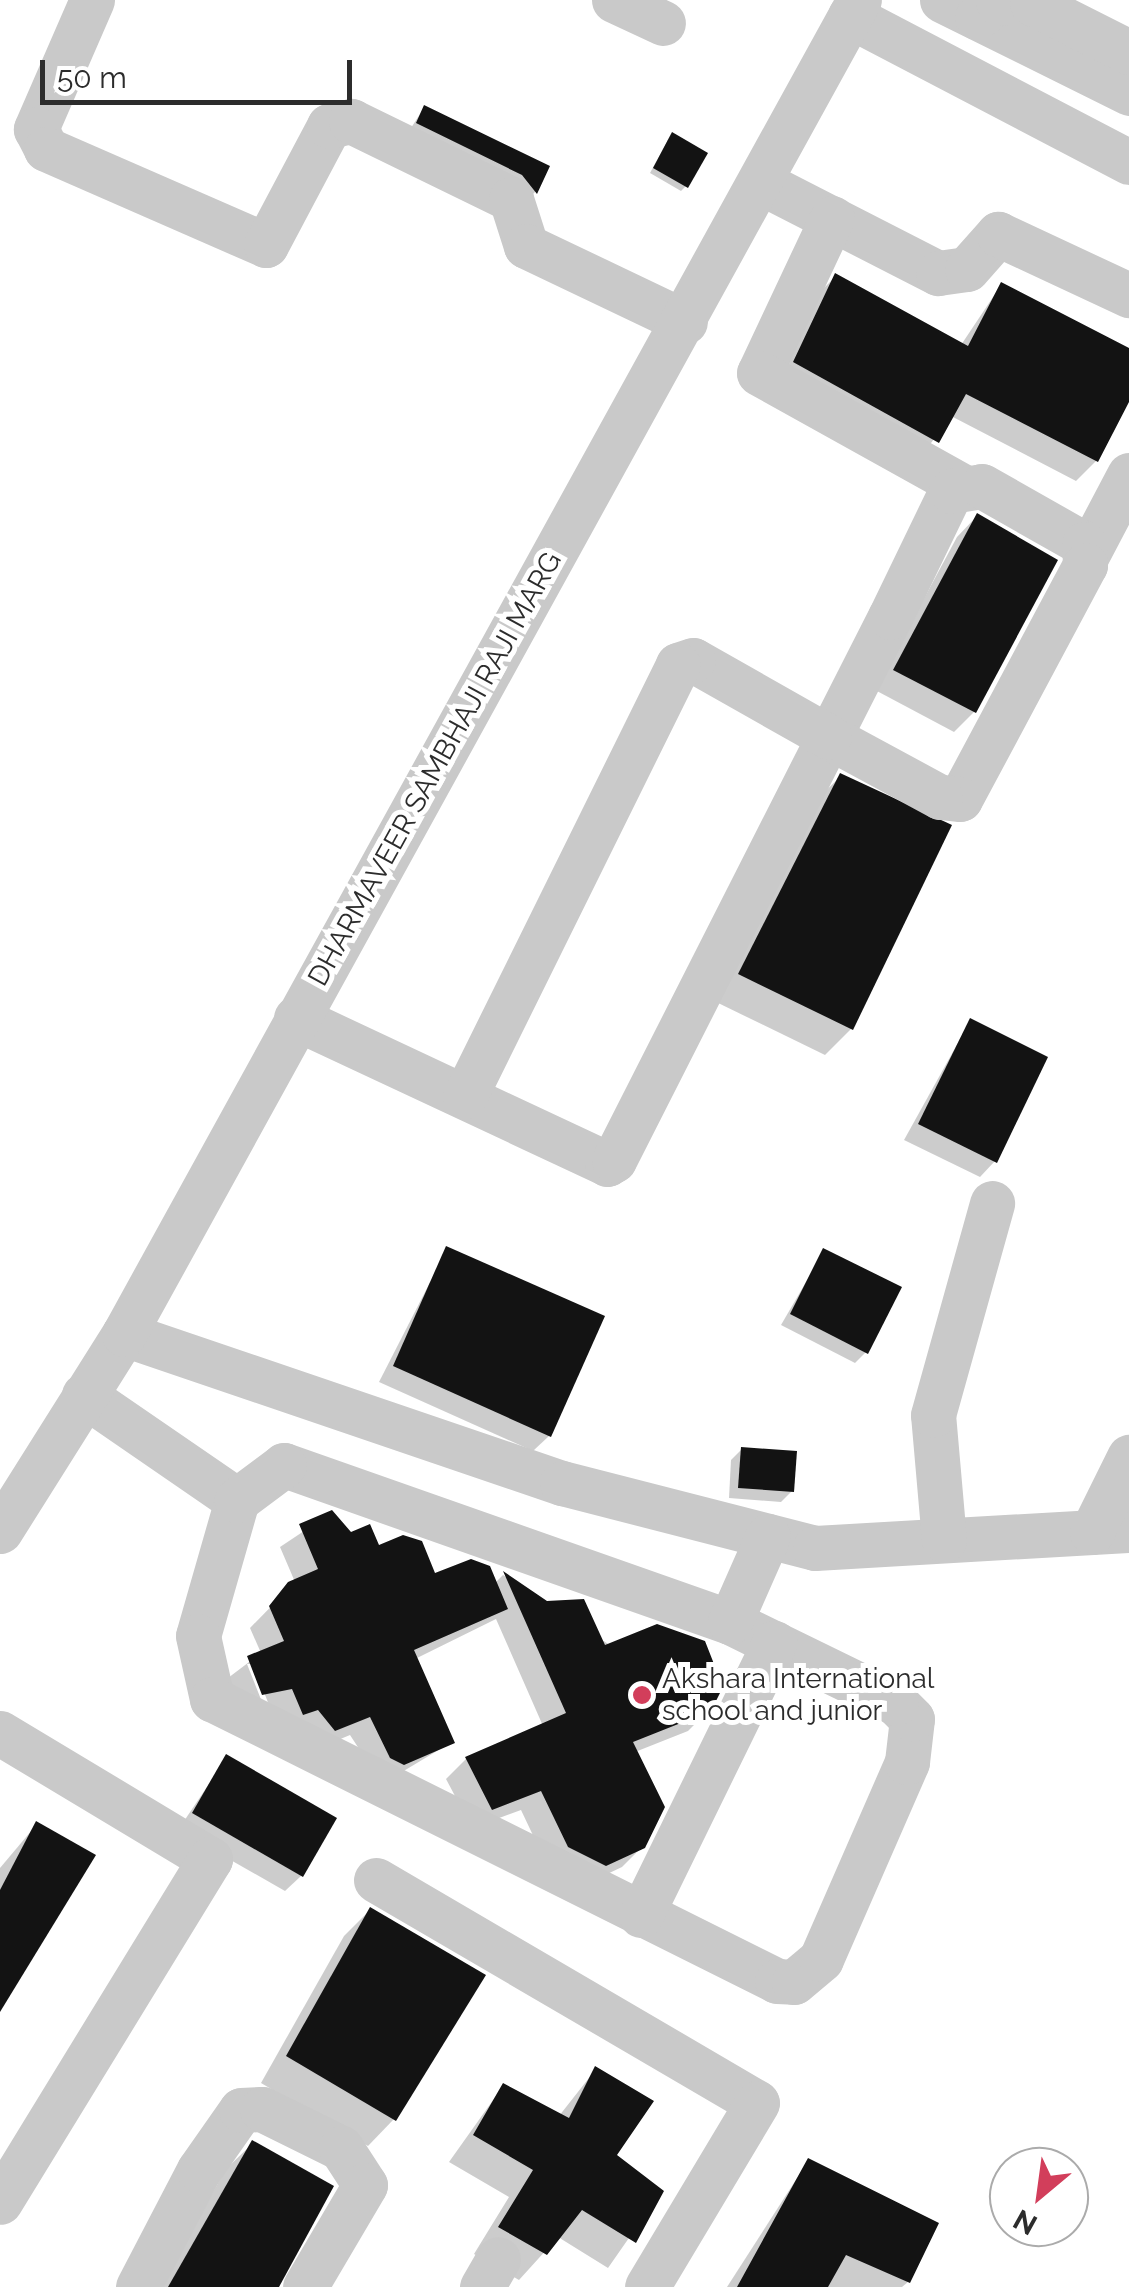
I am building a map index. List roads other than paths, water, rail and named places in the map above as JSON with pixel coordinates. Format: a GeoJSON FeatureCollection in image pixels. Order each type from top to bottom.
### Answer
{"type":"FeatureCollection","features":[{"type":"Feature","properties":{"kind":"street"},"geometry":{"type":"LineString","coordinates":[[92,0],[36,129],[46,148],[266,245],[329,126],[351,121],[511,199],[526,246],[684,322]]}},
{"type":"Feature","properties":{"kind":"street"},"geometry":{"type":"LineString","coordinates":[[614,0],[663,22]]}},
{"type":"Feature","properties":{"kind":"street"},"geometry":{"type":"LineString","coordinates":[[959,9],[998,2],[1032,3],[1129,52]]}},
{"type":"Feature","properties":{"kind":"street"},"geometry":{"type":"LineString","coordinates":[[855,8],[1129,162]]}},
{"type":"Feature","properties":{"kind":"street","name":"DHARMAVEER SAMBHAJI RAJI MARG"},"geometry":{"type":"LineString","coordinates":[[0,1531],[124,1334],[855,8]]}},
{"type":"Feature","properties":{"kind":"street"},"geometry":{"type":"LineString","coordinates":[[959,9],[1129,94]]}},
{"type":"Feature","properties":{"kind":"street"},"geometry":{"type":"LineString","coordinates":[[762,182],[938,272],[967,269],[998,234],[1129,295]]}},
{"type":"Feature","properties":{"kind":"street"},"geometry":{"type":"LineString","coordinates":[[832,218],[758,373],[960,485],[992,491],[1075,536],[1088,553]]}},
{"type":"Feature","properties":{"kind":"street"},"geometry":{"type":"LineString","coordinates":[[465,1096],[678,664],[693,660],[940,797],[968,794],[1129,475]]}},
{"type":"Feature","properties":{"kind":"street"},"geometry":{"type":"LineString","coordinates":[[296,1018],[600,1162],[614,1160],[960,485]]}},
{"type":"Feature","properties":{"kind":"street"},"geometry":{"type":"LineString","coordinates":[[944,1540],[933,1415],[992,1203]]}},
{"type":"Feature","properties":{"kind":"street"},"geometry":{"type":"LineString","coordinates":[[124,1334],[562,1482],[815,1548],[1111,1531],[1129,1458]]}},
{"type":"Feature","properties":{"kind":"street"},"geometry":{"type":"LineString","coordinates":[[84,1395],[237,1500]]}},
{"type":"Feature","properties":{"kind":"street"},"geometry":{"type":"LineString","coordinates":[[284,1465],[730,1622],[912,1719],[907,1762],[821,1959],[794,1982],[777,1981],[212,1699],[198,1636],[237,1500],[284,1465]]}},
{"type":"Feature","properties":{"kind":"street"},"geometry":{"type":"LineString","coordinates":[[730,1622],[768,1536]]}},
{"type":"Feature","properties":{"kind":"street"},"geometry":{"type":"LineString","coordinates":[[641,1915],[774,1643]]}},
{"type":"Feature","properties":{"kind":"street"},"geometry":{"type":"LineString","coordinates":[[0,1732],[210,1859],[0,2202]]}},
{"type":"Feature","properties":{"kind":"street"},"geometry":{"type":"LineString","coordinates":[[376,1880],[758,2103],[646,2287]]}},
{"type":"Feature","properties":{"kind":"street"},"geometry":{"type":"LineString","coordinates":[[138,2287],[199,2170],[241,2110],[262,2109],[341,2148],[365,2184],[305,2287]]}},
{"type":"Feature","properties":{"kind":"place","name":"Akshara International school and junior"},"geometry":{"type":"Point","coordinates":[642,1695]}}]}
